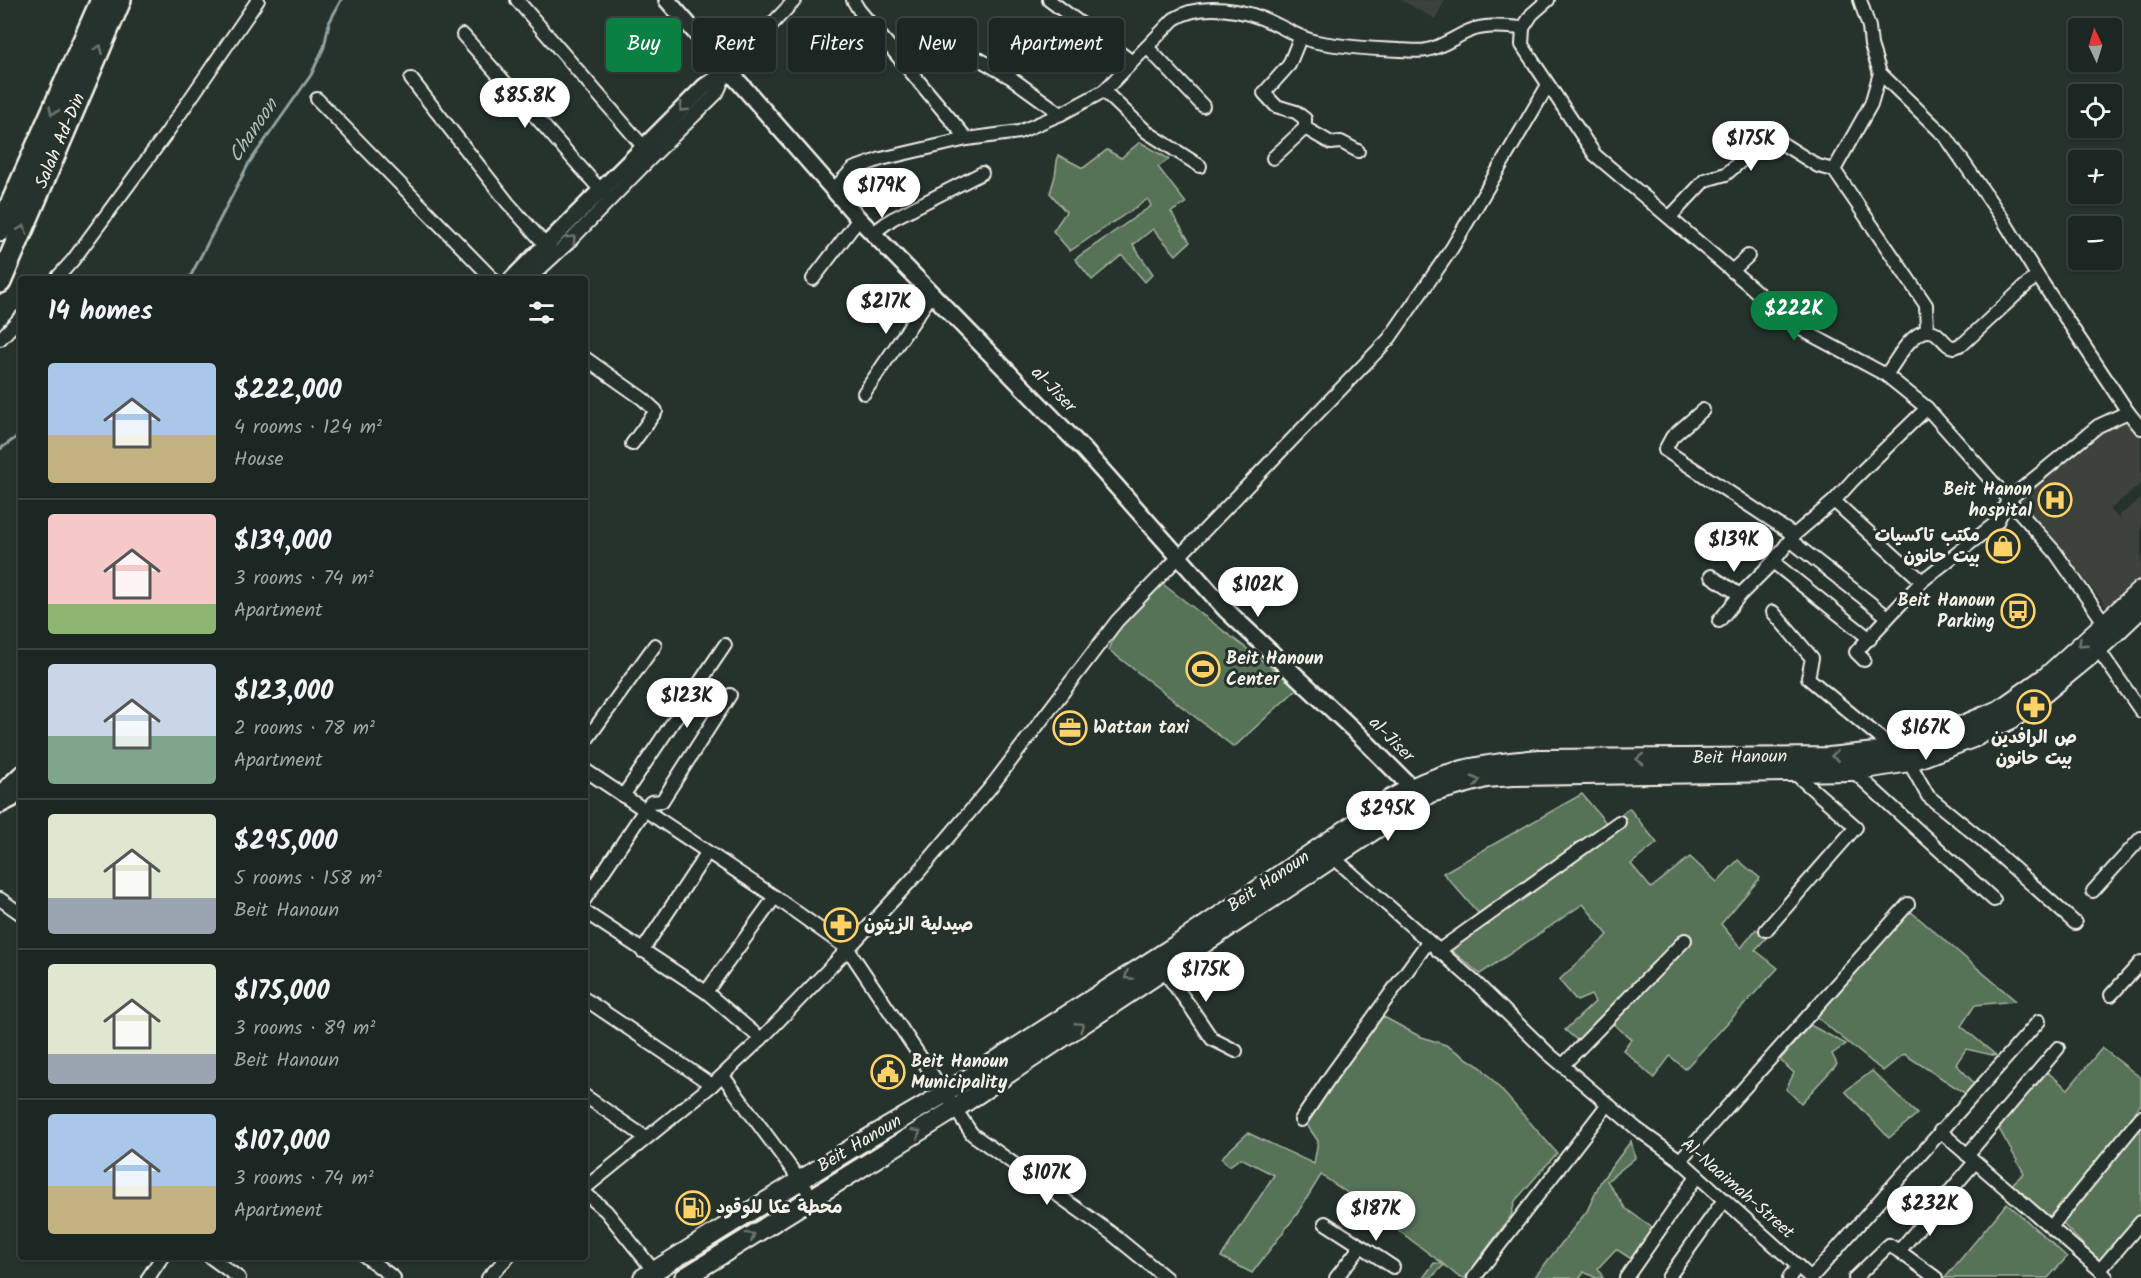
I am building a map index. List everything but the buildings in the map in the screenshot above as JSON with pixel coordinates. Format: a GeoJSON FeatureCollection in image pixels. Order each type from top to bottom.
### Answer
{"type":"FeatureCollection","features":[{"type":"Feature","properties":{"kind":"highway","name":"Salah Ad-Din"},"geometry":{"type":"LineString","coordinates":[[0,230],[102,0]]}},
{"type":"Feature","properties":{"kind":"highway","name":"Salah Ad-Din"},"geometry":{"type":"LineString","coordinates":[[0,282],[120,0]]}},
{"type":"Feature","properties":{"kind":"main road","name":"Beit Hanoun"},"geometry":{"type":"LineString","coordinates":[[649,1274],[800,1180],[950,1102],[1162,970],[1334,858],[1416,793],[1430,793],[1486,778],[1513,776],[1853,771],[1910,762],[1973,738],[2014,718],[2098,649],[2108,629],[2141,590]]}},
{"type":"Feature","properties":{"kind":"main road","name":"Beit Hanoun"},"geometry":{"type":"LineString","coordinates":[[684,1278],[813,1198],[1184,940],[1416,793],[1460,770],[1494,763],[1540,759],[1828,757],[1894,750],[1947,733],[1999,710],[2108,629],[2141,608]]}},
{"type":"Feature","properties":{"kind":"street"},"geometry":{"type":"LineString","coordinates":[[59,276],[166,134],[258,0]]}},
{"type":"Feature","properties":{"kind":"street"},"geometry":{"type":"LineString","coordinates":[[517,0],[641,144],[645,155]]}},
{"type":"Feature","properties":{"kind":"street","name":"al-Jiser"},"geometry":{"type":"LineString","coordinates":[[667,0],[693,31]]}},
{"type":"Feature","properties":{"kind":"street"},"geometry":{"type":"LineString","coordinates":[[776,20],[795,0]]}},
{"type":"Feature","properties":{"kind":"street"},"geometry":{"type":"LineString","coordinates":[[853,0],[967,139]]}},
{"type":"Feature","properties":{"kind":"street"},"geometry":{"type":"LineString","coordinates":[[1048,0],[1131,61]]}},
{"type":"Feature","properties":{"kind":"street"},"geometry":{"type":"LineString","coordinates":[[1183,13],[1187,0]]}},
{"type":"Feature","properties":{"kind":"street"},"geometry":{"type":"LineString","coordinates":[[1548,0],[1532,14],[1524,28],[1522,45],[1595,155],[1670,217],[1794,326],[1886,375],[1927,408],[2055,552],[2108,629]]}},
{"type":"Feature","properties":{"kind":"street"},"geometry":{"type":"LineString","coordinates":[[1860,0],[1880,73],[1946,137],[2004,221],[2128,412],[2141,428]]}},
{"type":"Feature","properties":{"kind":"street"},"geometry":{"type":"LineString","coordinates":[[833,190],[854,169],[880,159],[967,139],[1018,132],[1061,114],[1104,91],[1131,61],[1183,13],[1217,9],[1241,11],[1275,24],[1300,38],[1333,45],[1426,51],[1471,30],[1496,26],[1524,28]]}},
{"type":"Feature","properties":{"kind":"street"},"geometry":{"type":"LineString","coordinates":[[463,34],[606,196]]}},
{"type":"Feature","properties":{"kind":"street"},"geometry":{"type":"LineString","coordinates":[[1273,158],[1305,128],[1305,119],[1296,112],[1276,106],[1264,93],[1289,65],[1300,38]]}},
{"type":"Feature","properties":{"kind":"street"},"geometry":{"type":"LineString","coordinates":[[1148,46],[1203,106]]}},
{"type":"Feature","properties":{"kind":"street"},"geometry":{"type":"LineString","coordinates":[[977,58],[1010,77],[1061,114]]}},
{"type":"Feature","properties":{"kind":"street"},"geometry":{"type":"LineString","coordinates":[[516,276],[551,250],[645,155],[704,87],[726,72]]}},
{"type":"Feature","properties":{"kind":"street","name":"al-Jiser"},"geometry":{"type":"LineString","coordinates":[[728,72],[858,219],[1084,450],[1258,642],[1358,734],[1416,793]]}},
{"type":"Feature","properties":{"kind":"street"},"geometry":{"type":"LineString","coordinates":[[1834,170],[1870,104],[1880,73]]}},
{"type":"Feature","properties":{"kind":"street"},"geometry":{"type":"LineString","coordinates":[[411,79],[508,203],[551,250]]}},
{"type":"Feature","properties":{"kind":"street"},"geometry":{"type":"LineString","coordinates":[[588,1185],[723,1076],[848,949],[917,874],[990,788],[1117,621],[1389,339],[1452,248],[1548,85]]}},
{"type":"Feature","properties":{"kind":"street"},"geometry":{"type":"LineString","coordinates":[[1104,91],[1147,132],[1200,166]]}},
{"type":"Feature","properties":{"kind":"street"},"geometry":{"type":"LineString","coordinates":[[317,99],[490,276]]}},
{"type":"Feature","properties":{"kind":"street"},"geometry":{"type":"LineString","coordinates":[[1305,128],[1331,142],[1341,142],[1358,151]]}},
{"type":"Feature","properties":{"kind":"street"},"geometry":{"type":"LineString","coordinates":[[1670,217],[1705,180],[1726,174],[1749,153],[1775,139],[1818,166],[1834,170],[1926,305],[1927,331]]}},
{"type":"Feature","properties":{"kind":"street"},"geometry":{"type":"LineString","coordinates":[[873,233],[892,219],[982,172]]}},
{"type":"Feature","properties":{"kind":"street"},"geometry":{"type":"LineString","coordinates":[[813,279],[858,219]]}},
{"type":"Feature","properties":{"kind":"street"},"geometry":{"type":"LineString","coordinates":[[531,276],[551,250]]}},
{"type":"Feature","properties":{"kind":"street"},"geometry":{"type":"LineString","coordinates":[[1732,271],[1748,256]]}},
{"type":"Feature","properties":{"kind":"street"},"geometry":{"type":"LineString","coordinates":[[1886,375],[1917,335],[1927,331],[1939,335],[1955,347],[1964,342],[2037,275]]}},
{"type":"Feature","properties":{"kind":"street"},"geometry":{"type":"LineString","coordinates":[[864,393],[932,294]]}},
{"type":"Feature","properties":{"kind":"street"},"geometry":{"type":"LineString","coordinates":[[0,339],[18,320]]}},
{"type":"Feature","properties":{"kind":"street"},"geometry":{"type":"LineString","coordinates":[[588,360],[643,399],[656,411],[632,444]]}},
{"type":"Feature","properties":{"kind":"street"},"geometry":{"type":"LineString","coordinates":[[1719,621],[1792,538],[1834,501],[1852,480],[1927,408]]}},
{"type":"Feature","properties":{"kind":"street"},"geometry":{"type":"LineString","coordinates":[[1703,410],[1671,436],[1665,450],[1792,538],[1888,617]]}},
{"type":"Feature","properties":{"kind":"street"},"geometry":{"type":"LineString","coordinates":[[1864,660],[1856,652],[1922,581],[1997,522],[2008,500],[2098,426],[2128,412]]}},
{"type":"Feature","properties":{"kind":"street"},"geometry":{"type":"LineString","coordinates":[[1834,501],[1922,581]]}},
{"type":"Feature","properties":{"kind":"street"},"geometry":{"type":"LineString","coordinates":[[1773,562],[1870,639]]}},
{"type":"Feature","properties":{"kind":"street"},"geometry":{"type":"LineString","coordinates":[[1711,576],[1740,595]]}},
{"type":"Feature","properties":{"kind":"street"},"geometry":{"type":"LineString","coordinates":[[1773,612],[1812,658],[1808,678],[1910,762],[1928,796],[1981,839],[2075,923]]}},
{"type":"Feature","properties":{"kind":"street"},"geometry":{"type":"LineString","coordinates":[[588,738],[655,645]]}},
{"type":"Feature","properties":{"kind":"street"},"geometry":{"type":"LineString","coordinates":[[623,796],[725,645]]}},
{"type":"Feature","properties":{"kind":"street"},"geometry":{"type":"LineString","coordinates":[[2098,649],[2141,711]]}},
{"type":"Feature","properties":{"kind":"street"},"geometry":{"type":"LineString","coordinates":[[588,895],[651,802],[662,801],[730,695]]}},
{"type":"Feature","properties":{"kind":"street"},"geometry":{"type":"LineString","coordinates":[[1766,930],[1856,827],[1792,771]]}},
{"type":"Feature","properties":{"kind":"street"},"geometry":{"type":"LineString","coordinates":[[1853,771],[1994,900]]}},
{"type":"Feature","properties":{"kind":"street"},"geometry":{"type":"LineString","coordinates":[[588,772],[775,897],[848,949],[972,1134],[1111,1233],[1166,1278]]}},
{"type":"Feature","properties":{"kind":"street"},"geometry":{"type":"LineString","coordinates":[[11,799],[18,782]]}},
{"type":"Feature","properties":{"kind":"street"},"geometry":{"type":"LineString","coordinates":[[1301,1120],[1332,1074],[1433,946],[1619,822]]}},
{"type":"Feature","properties":{"kind":"street"},"geometry":{"type":"LineString","coordinates":[[2093,891],[2141,838]]}},
{"type":"Feature","properties":{"kind":"street"},"geometry":{"type":"LineString","coordinates":[[642,951],[707,853]]}},
{"type":"Feature","properties":{"kind":"street","name":"Al-Naaimah-Street"},"geometry":{"type":"LineString","coordinates":[[1334,858],[1563,1065],[1637,1129],[1680,1160],[1811,1278]]}},
{"type":"Feature","properties":{"kind":"street"},"geometry":{"type":"LineString","coordinates":[[706,993],[775,897]]}},
{"type":"Feature","properties":{"kind":"street"},"geometry":{"type":"LineString","coordinates":[[0,899],[18,912]]}},
{"type":"Feature","properties":{"kind":"street"},"geometry":{"type":"LineString","coordinates":[[1680,1160],[1908,904]]}},
{"type":"Feature","properties":{"kind":"street"},"geometry":{"type":"LineString","coordinates":[[588,914],[706,993],[761,1039]]}},
{"type":"Feature","properties":{"kind":"street"},"geometry":{"type":"LineString","coordinates":[[1563,1065],[1685,939]]}},
{"type":"Feature","properties":{"kind":"street"},"geometry":{"type":"LineString","coordinates":[[2111,995],[2141,962]]}},
{"type":"Feature","properties":{"kind":"street"},"geometry":{"type":"LineString","coordinates":[[1162,970],[1190,1005],[1212,1039],[1236,1051]]}},
{"type":"Feature","properties":{"kind":"street"},"geometry":{"type":"LineString","coordinates":[[588,1001],[712,1085]]}},
{"type":"Feature","properties":{"kind":"street"},"geometry":{"type":"LineString","coordinates":[[1811,1278],[2038,1021]]}},
{"type":"Feature","properties":{"kind":"street"},"geometry":{"type":"LineString","coordinates":[[1899,1251],[2058,1048]]}},
{"type":"Feature","properties":{"kind":"street"},"geometry":{"type":"LineString","coordinates":[[723,1076],[813,1198]]}},
{"type":"Feature","properties":{"kind":"street"},"geometry":{"type":"LineString","coordinates":[[588,1098],[645,1137]]}},
{"type":"Feature","properties":{"kind":"street"},"geometry":{"type":"LineString","coordinates":[[1474,1278],[1608,1104]]}},
{"type":"Feature","properties":{"kind":"street"},"geometry":{"type":"LineString","coordinates":[[2051,1227],[2141,1117]]}},
{"type":"Feature","properties":{"kind":"street"},"geometry":{"type":"LineString","coordinates":[[1940,1131],[2103,1274],[2141,1222]]}},
{"type":"Feature","properties":{"kind":"street"},"geometry":{"type":"LineString","coordinates":[[1626,1278],[1697,1176]]}},
{"type":"Feature","properties":{"kind":"street"},"geometry":{"type":"LineString","coordinates":[[588,1196],[606,1211],[649,1274]]}},
{"type":"Feature","properties":{"kind":"street"},"geometry":{"type":"LineString","coordinates":[[1668,1278],[1724,1200]]}},
{"type":"Feature","properties":{"kind":"street"},"geometry":{"type":"LineString","coordinates":[[1324,1223],[1393,1267]]}},
{"type":"Feature","properties":{"kind":"street"},"geometry":{"type":"LineString","coordinates":[[715,1233],[728,1251]]}},
{"type":"Feature","properties":{"kind":"street"},"geometry":{"type":"LineString","coordinates":[[1855,1278],[1889,1245],[1936,1278]]}},
{"type":"Feature","properties":{"kind":"street"},"geometry":{"type":"LineString","coordinates":[[1336,1278],[1361,1246]]}},
{"type":"Feature","properties":{"kind":"street"},"geometry":{"type":"LineString","coordinates":[[148,1278],[160,1260]]}},
{"type":"Feature","properties":{"kind":"street"},"geometry":{"type":"LineString","coordinates":[[214,1260],[239,1278]]}},
{"type":"Feature","properties":{"kind":"street"},"geometry":{"type":"LineString","coordinates":[[370,1260],[394,1278]]}},
{"type":"Feature","properties":{"kind":"street"},"geometry":{"type":"LineString","coordinates":[[488,1278],[505,1260]]}},
{"type":"Feature","properties":{"kind":"street"},"geometry":{"type":"LineString","coordinates":[[1789,1278],[1798,1266]]}},
{"type":"Feature","properties":{"kind":"shaded area"},"geometry":{"type":"Polygon","coordinates":[[[1401,0],[1445,0],[1435,19],[1401,0]]]}},
{"type":"Feature","properties":{"kind":"shaded area"},"geometry":{"type":"Polygon","coordinates":[[[2120,407],[2141,432],[2141,484],[2110,509],[2122,522],[2119,516],[2141,499],[2141,583],[2111,612],[2016,494],[2120,407]]]}},
{"type":"Feature","properties":{"kind":"green space"},"geometry":{"type":"Polygon","coordinates":[[[1140,142],[1169,159],[1158,167],[1186,203],[1171,212],[1190,242],[1176,255],[1153,229],[1133,245],[1153,274],[1145,282],[1122,255],[1092,280],[1075,259],[1151,206],[1148,199],[1070,251],[1053,231],[1066,212],[1050,193],[1058,155],[1083,168],[1107,150],[1121,158],[1140,142]]]}},
{"type":"Feature","properties":{"kind":"green space","name":"Beit Hanoun Center"},"geometry":{"type":"Polygon","coordinates":[[[1160,582],[1298,688],[1234,747],[1109,650],[1117,630],[1160,582]]]}},
{"type":"Feature","properties":{"kind":"green space"},"geometry":{"type":"Polygon","coordinates":[[[1582,794],[1608,825],[1629,808],[1657,843],[1631,864],[1651,888],[1690,857],[1717,882],[1738,860],[1760,878],[1721,924],[1741,948],[1756,929],[1766,938],[1755,950],[1778,968],[1685,1069],[1670,1056],[1654,1078],[1623,1050],[1631,1039],[1612,1023],[1585,1047],[1565,1030],[1595,1002],[1591,995],[1577,1001],[1559,980],[1608,935],[1583,904],[1480,974],[1451,950],[1487,923],[1443,873],[1582,794]]]}},
{"type":"Feature","properties":{"kind":"green space"},"geometry":{"type":"Polygon","coordinates":[[[1909,910],[2016,1001],[1975,1005],[1961,1026],[1997,1056],[1966,1049],[1956,1064],[1975,1084],[1966,1094],[1904,1054],[1883,1071],[1814,1015],[1909,910]]]}},
{"type":"Feature","properties":{"kind":"green space"},"geometry":{"type":"Polygon","coordinates":[[[1382,1016],[1419,1036],[1446,1045],[1482,1068],[1557,1153],[1515,1201],[1511,1216],[1465,1278],[1460,1278],[1444,1265],[1431,1278],[1423,1278],[1434,1263],[1443,1264],[1321,1175],[1297,1214],[1252,1273],[1221,1257],[1274,1175],[1241,1158],[1229,1166],[1221,1158],[1248,1133],[1314,1164],[1318,1141],[1305,1122],[1382,1016]]]}},
{"type":"Feature","properties":{"kind":"green space"},"geometry":{"type":"Polygon","coordinates":[[[1810,1025],[1846,1044],[1832,1054],[1837,1064],[1801,1103],[1786,1089],[1794,1073],[1780,1060],[1810,1025]]]}},
{"type":"Feature","properties":{"kind":"green space"},"geometry":{"type":"Polygon","coordinates":[[[2102,1048],[2141,1078],[2141,1104],[2112,1145],[2060,1207],[2047,1218],[2010,1186],[2024,1173],[1998,1127],[2046,1071],[2068,1089],[2102,1048]]]}},
{"type":"Feature","properties":{"kind":"green space"},"geometry":{"type":"Polygon","coordinates":[[[1872,1071],[1917,1114],[1889,1138],[1845,1091],[1872,1071]]]}},
{"type":"Feature","properties":{"kind":"green space"},"geometry":{"type":"Polygon","coordinates":[[[2141,1125],[2141,1214],[2100,1262],[2063,1224],[2141,1125]]]}},
{"type":"Feature","properties":{"kind":"green space"},"geometry":{"type":"Polygon","coordinates":[[[1631,1141],[1635,1158],[1607,1181],[1625,1208],[1654,1229],[1633,1260],[1616,1249],[1598,1268],[1603,1278],[1596,1278],[1584,1272],[1579,1278],[1534,1278],[1587,1211],[1601,1181],[1631,1141]]]}},
{"type":"Feature","properties":{"kind":"green space"},"geometry":{"type":"Polygon","coordinates":[[[2007,1203],[2067,1257],[2048,1278],[1945,1278],[2007,1203]]]}},
{"type":"Feature","properties":{"kind":"waterway","name":"Chanoon"},"geometry":{"type":"LineString","coordinates":[[191,276],[249,163],[311,75],[324,47],[329,23],[341,0]]}},
{"type":"Feature","properties":{"kind":"waterway","name":"Chanoon"},"geometry":{"type":"LineString","coordinates":[[0,449],[18,436]]}},
{"type":"Feature","properties":{"kind":"place","name":"Beit Hanon hospital"},"geometry":{"type":"Point","coordinates":[2055,500]}},
{"type":"Feature","properties":{"kind":"place","name":"مكتب تاكسيات بيت حانون"},"geometry":{"type":"Point","coordinates":[2003,546]}},
{"type":"Feature","properties":{"kind":"place","name":"Beit Hanoun Parking"},"geometry":{"type":"Point","coordinates":[2018,611]}},
{"type":"Feature","properties":{"kind":"place","name":"Beit Hanoun Center"},"geometry":{"type":"Point","coordinates":[1203,669]}},
{"type":"Feature","properties":{"kind":"place","name":"ص الرافدين بيت حانون"},"geometry":{"type":"Point","coordinates":[2034,707]}},
{"type":"Feature","properties":{"kind":"place","name":"Wattan taxi"},"geometry":{"type":"Point","coordinates":[1070,728]}},
{"type":"Feature","properties":{"kind":"place","name":"صيدلية الزيتون"},"geometry":{"type":"Point","coordinates":[841,925]}},
{"type":"Feature","properties":{"kind":"place","name":"Beit Hanoun Municipality"},"geometry":{"type":"Point","coordinates":[888,1072]}},
{"type":"Feature","properties":{"kind":"place","name":"محطة عكا للوقود"},"geometry":{"type":"Point","coordinates":[693,1208]}}]}
